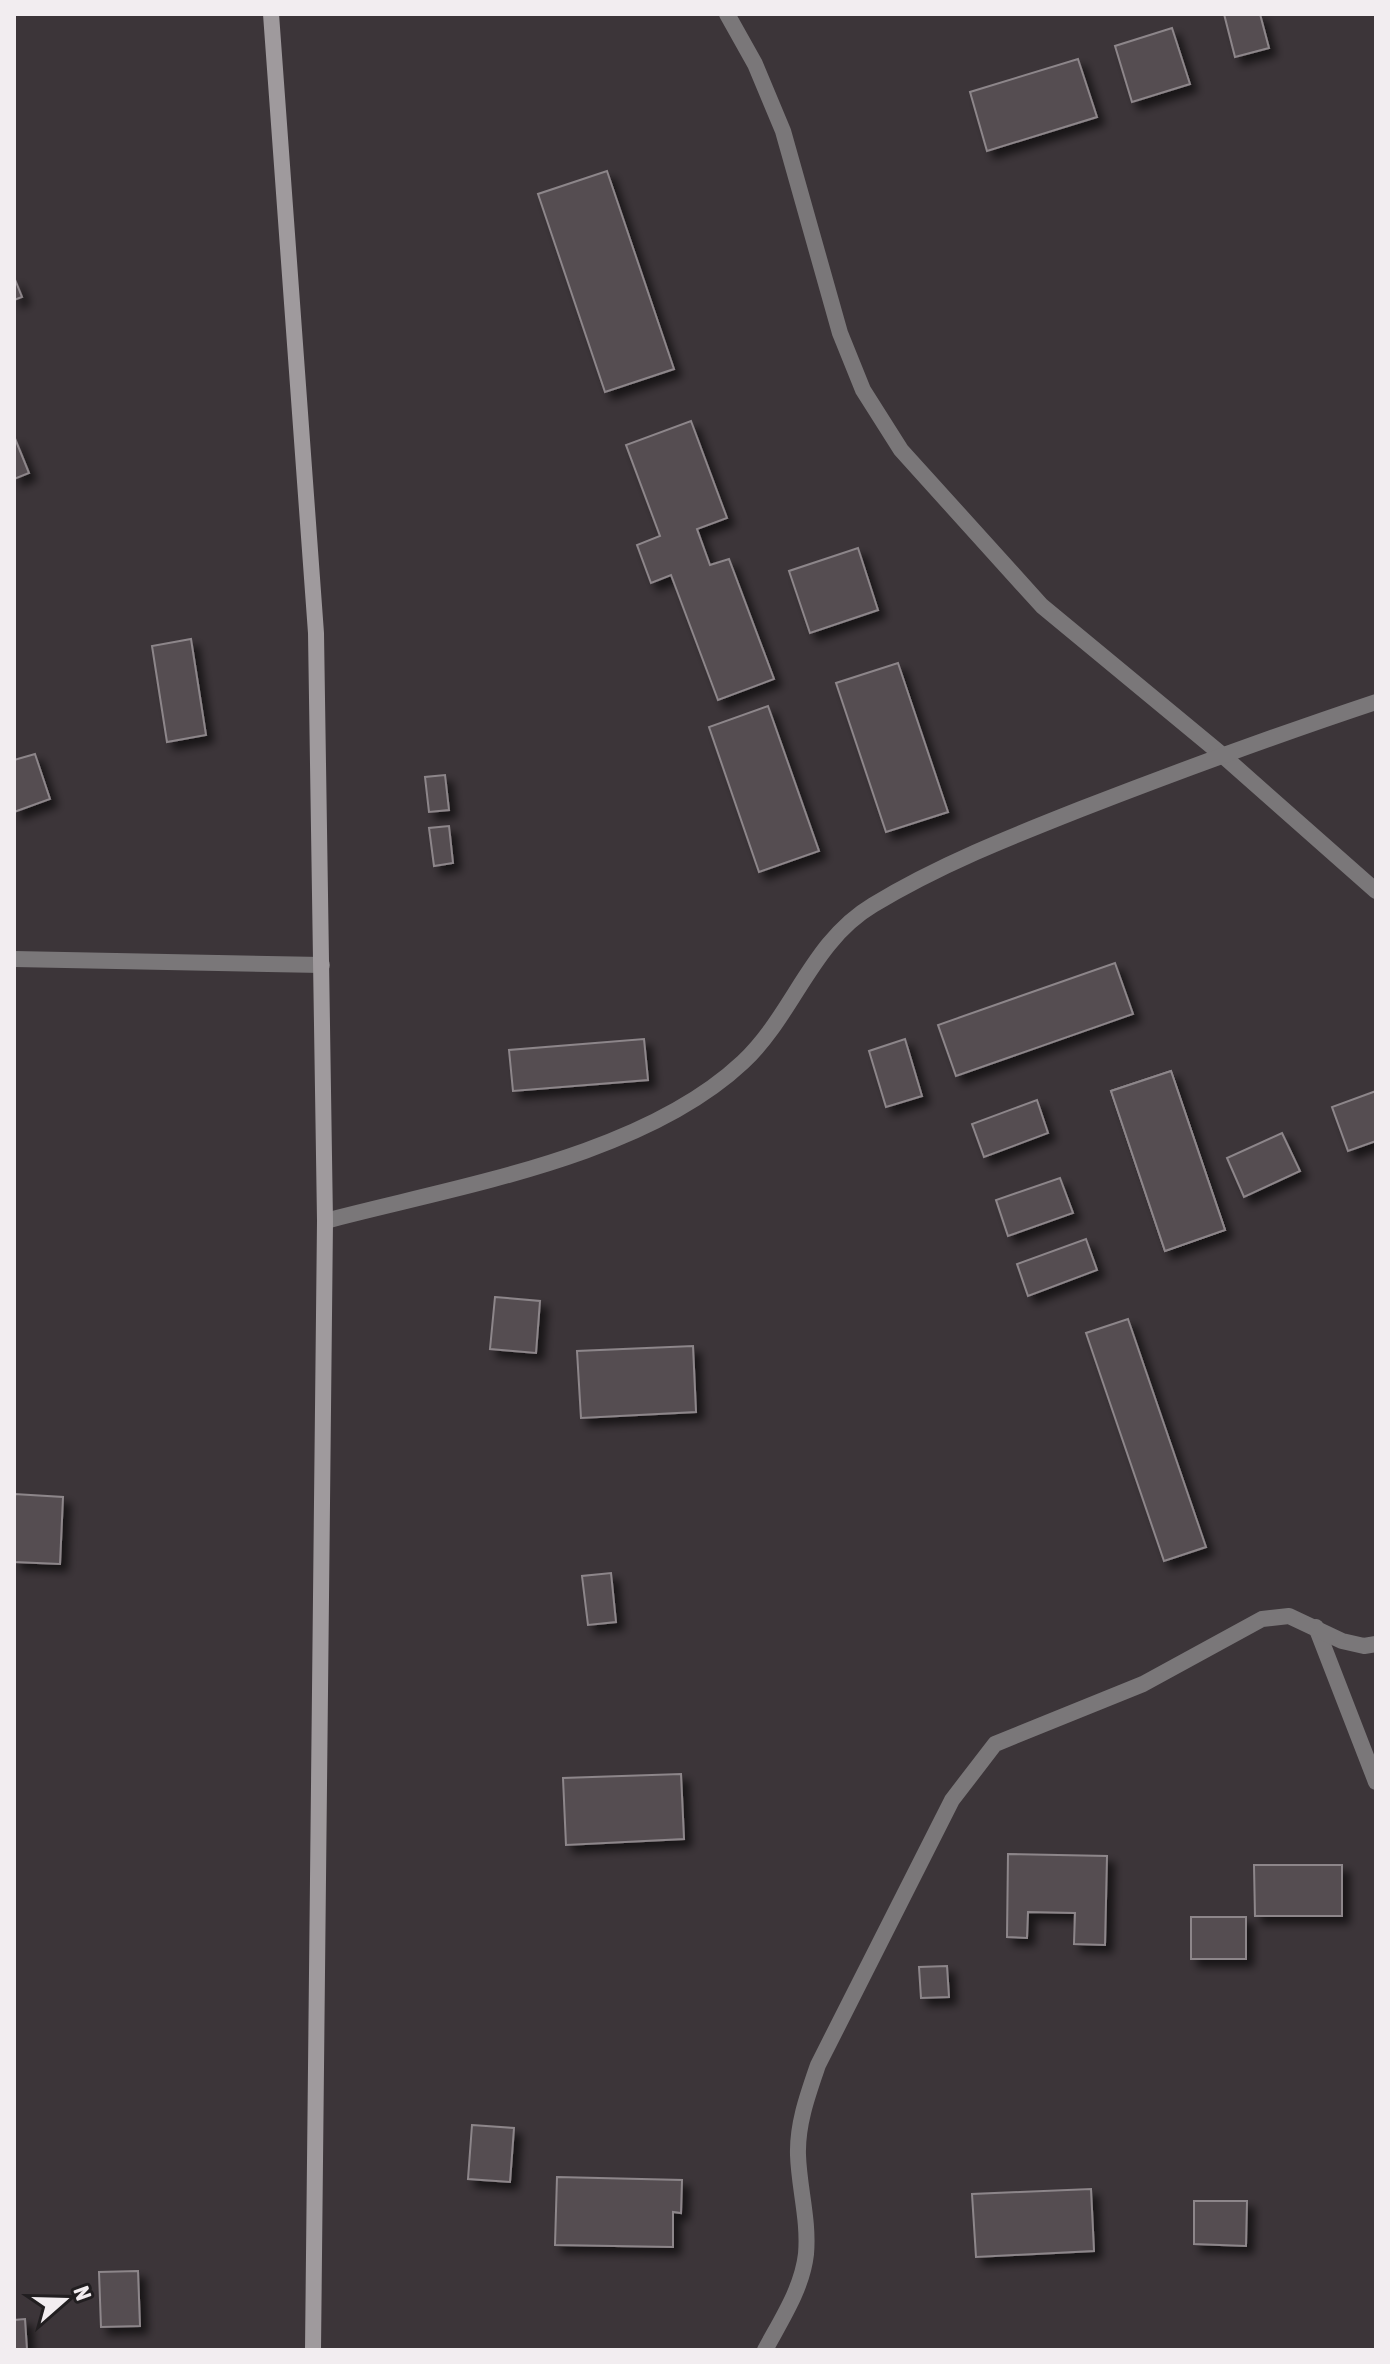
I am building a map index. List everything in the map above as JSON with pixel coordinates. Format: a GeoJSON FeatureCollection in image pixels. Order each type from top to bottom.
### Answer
{"type":"FeatureCollection","features":[{"type":"Feature","properties":{"kind":"street"},"geometry":{"type":"LineString","coordinates":[[271,14],[316,633],[322,965],[325,1221],[313,2350]]}},
{"type":"Feature","properties":{"kind":"street"},"geometry":{"type":"LineString","coordinates":[[727,14],[755,64],[783,131],[840,333],[863,390],[901,450],[1042,606],[1221,754],[1376,891]]}},
{"type":"Feature","properties":{"kind":"street"},"geometry":{"type":"LineString","coordinates":[[325,1221],[591,1149],[684,1108],[745,1061],[829,939],[870,906],[979,849],[1221,754],[1376,702]]}},
{"type":"Feature","properties":{"kind":"street"},"geometry":{"type":"LineString","coordinates":[[14,959],[322,965]]}},
{"type":"Feature","properties":{"kind":"street"},"geometry":{"type":"LineString","coordinates":[[765,2350],[795,2293],[806,2257],[807,2231],[797,2153],[803,2110],[818,2065],[952,1800],[995,1744],[1157,1678],[1262,1619],[1289,1616],[1342,1641],[1364,1646],[1376,1644]]}},
{"type":"Feature","properties":{"kind":"street"},"geometry":{"type":"LineString","coordinates":[[1316,1627],[1376,1782]]}},
{"type":"Feature","properties":{"kind":"building"},"geometry":{"type":"Polygon","coordinates":[[[1224,14],[1260,14],[1269,48],[1235,57],[1224,14]]]}},
{"type":"Feature","properties":{"kind":"building"},"geometry":{"type":"Polygon","coordinates":[[[1172,28],[1190,84],[1132,102],[1115,46],[1172,28]]]}},
{"type":"Feature","properties":{"kind":"building"},"geometry":{"type":"Polygon","coordinates":[[[1078,59],[1097,117],[987,151],[970,92],[1078,59]]]}},
{"type":"Feature","properties":{"kind":"building"},"geometry":{"type":"Polygon","coordinates":[[[607,171],[674,369],[605,392],[538,194],[607,171]]]}},
{"type":"Feature","properties":{"kind":"building"},"geometry":{"type":"Polygon","coordinates":[[[14,277],[22,297],[14,300],[14,277]]]}},
{"type":"Feature","properties":{"kind":"building"},"geometry":{"type":"Polygon","coordinates":[[[691,421],[727,518],[697,529],[710,565],[729,559],[774,679],[718,700],[671,575],[651,583],[637,545],[660,536],[626,445],[691,421]]]}},
{"type":"Feature","properties":{"kind":"building"},"geometry":{"type":"Polygon","coordinates":[[[14,436],[29,473],[14,479],[14,436]]]}},
{"type":"Feature","properties":{"kind":"building"},"geometry":{"type":"Polygon","coordinates":[[[858,548],[878,610],[810,633],[789,571],[858,548]]]}},
{"type":"Feature","properties":{"kind":"building"},"geometry":{"type":"Polygon","coordinates":[[[191,639],[206,735],[167,742],[152,646],[191,639]]]}},
{"type":"Feature","properties":{"kind":"building"},"geometry":{"type":"Polygon","coordinates":[[[898,663],[948,812],[886,832],[836,683],[898,663]]]}},
{"type":"Feature","properties":{"kind":"building"},"geometry":{"type":"Polygon","coordinates":[[[768,706],[819,851],[759,872],[709,727],[768,706]]]}},
{"type":"Feature","properties":{"kind":"building"},"geometry":{"type":"Polygon","coordinates":[[[35,754],[50,799],[14,812],[14,760],[35,754]]]}},
{"type":"Feature","properties":{"kind":"building"},"geometry":{"type":"Polygon","coordinates":[[[445,775],[449,810],[429,812],[425,777],[445,775]]]}},
{"type":"Feature","properties":{"kind":"building"},"geometry":{"type":"Polygon","coordinates":[[[449,826],[453,863],[434,866],[429,828],[449,826]]]}},
{"type":"Feature","properties":{"kind":"building"},"geometry":{"type":"Polygon","coordinates":[[[1115,963],[1133,1014],[956,1076],[938,1025],[1115,963]]]}},
{"type":"Feature","properties":{"kind":"building"},"geometry":{"type":"Polygon","coordinates":[[[644,1039],[648,1080],[513,1091],[509,1050],[644,1039]]]}},
{"type":"Feature","properties":{"kind":"building"},"geometry":{"type":"Polygon","coordinates":[[[905,1039],[922,1096],[886,1107],[869,1051],[905,1039]]]}},
{"type":"Feature","properties":{"kind":"building"},"geometry":{"type":"Polygon","coordinates":[[[1171,1071],[1225,1230],[1165,1251],[1111,1091],[1171,1071]]]}},
{"type":"Feature","properties":{"kind":"building"},"geometry":{"type":"Polygon","coordinates":[[[1171,1071],[1225,1230],[1165,1251],[1111,1091],[1171,1071]]]}},
{"type":"Feature","properties":{"kind":"building"},"geometry":{"type":"Polygon","coordinates":[[[1376,1091],[1376,1141],[1348,1151],[1332,1107],[1376,1091]]]}},
{"type":"Feature","properties":{"kind":"building"},"geometry":{"type":"Polygon","coordinates":[[[1037,1100],[1048,1133],[984,1157],[972,1124],[1037,1100]]]}},
{"type":"Feature","properties":{"kind":"building"},"geometry":{"type":"Polygon","coordinates":[[[1282,1133],[1300,1171],[1244,1197],[1227,1158],[1282,1133]]]}},
{"type":"Feature","properties":{"kind":"building"},"geometry":{"type":"Polygon","coordinates":[[[1060,1178],[1073,1213],[1008,1236],[996,1200],[1060,1178]]]}},
{"type":"Feature","properties":{"kind":"building"},"geometry":{"type":"Polygon","coordinates":[[[1086,1239],[1097,1270],[1028,1296],[1017,1264],[1086,1239]]]}},
{"type":"Feature","properties":{"kind":"building"},"geometry":{"type":"Polygon","coordinates":[[[495,1297],[540,1301],[536,1353],[490,1349],[495,1297]]]}},
{"type":"Feature","properties":{"kind":"building"},"geometry":{"type":"Polygon","coordinates":[[[1128,1319],[1206,1547],[1164,1561],[1086,1333],[1128,1319]]]}},
{"type":"Feature","properties":{"kind":"building"},"geometry":{"type":"Polygon","coordinates":[[[693,1346],[696,1412],[581,1418],[577,1351],[693,1346]]]}},
{"type":"Feature","properties":{"kind":"building"},"geometry":{"type":"Polygon","coordinates":[[[14,1494],[63,1497],[60,1564],[14,1562],[14,1494]]]}},
{"type":"Feature","properties":{"kind":"building"},"geometry":{"type":"Polygon","coordinates":[[[611,1573],[616,1622],[588,1625],[582,1576],[611,1573]]]}},
{"type":"Feature","properties":{"kind":"building"},"geometry":{"type":"Polygon","coordinates":[[[681,1774],[684,1839],[566,1845],[563,1778],[681,1774]]]}},
{"type":"Feature","properties":{"kind":"building"},"geometry":{"type":"Polygon","coordinates":[[[1008,1854],[1107,1856],[1105,1945],[1074,1944],[1075,1913],[1028,1912],[1027,1938],[1007,1937],[1008,1854]]]}},
{"type":"Feature","properties":{"kind":"building"},"geometry":{"type":"Polygon","coordinates":[[[1254,1865],[1342,1865],[1342,1916],[1255,1916],[1254,1865]]]}},
{"type":"Feature","properties":{"kind":"building"},"geometry":{"type":"Polygon","coordinates":[[[1191,1917],[1246,1917],[1246,1959],[1191,1959],[1191,1917]]]}},
{"type":"Feature","properties":{"kind":"building"},"geometry":{"type":"Polygon","coordinates":[[[947,1966],[949,1997],[921,1998],[919,1967],[947,1966]]]}},
{"type":"Feature","properties":{"kind":"building"},"geometry":{"type":"Polygon","coordinates":[[[472,2125],[514,2128],[510,2182],[468,2179],[472,2125]]]}},
{"type":"Feature","properties":{"kind":"building"},"geometry":{"type":"Polygon","coordinates":[[[557,2177],[682,2180],[681,2213],[673,2212],[673,2247],[555,2245],[557,2177]]]}},
{"type":"Feature","properties":{"kind":"building"},"geometry":{"type":"Polygon","coordinates":[[[1091,2189],[1094,2251],[976,2257],[972,2194],[1091,2189]]]}},
{"type":"Feature","properties":{"kind":"building"},"geometry":{"type":"Polygon","coordinates":[[[1194,2201],[1247,2201],[1246,2246],[1194,2244],[1194,2201]]]}},
{"type":"Feature","properties":{"kind":"building"},"geometry":{"type":"Polygon","coordinates":[[[138,2271],[140,2326],[101,2327],[99,2272],[138,2271]]]}},
{"type":"Feature","properties":{"kind":"building"},"geometry":{"type":"Polygon","coordinates":[[[25,2319],[27,2350],[14,2350],[14,2320],[25,2319]]]}}]}
